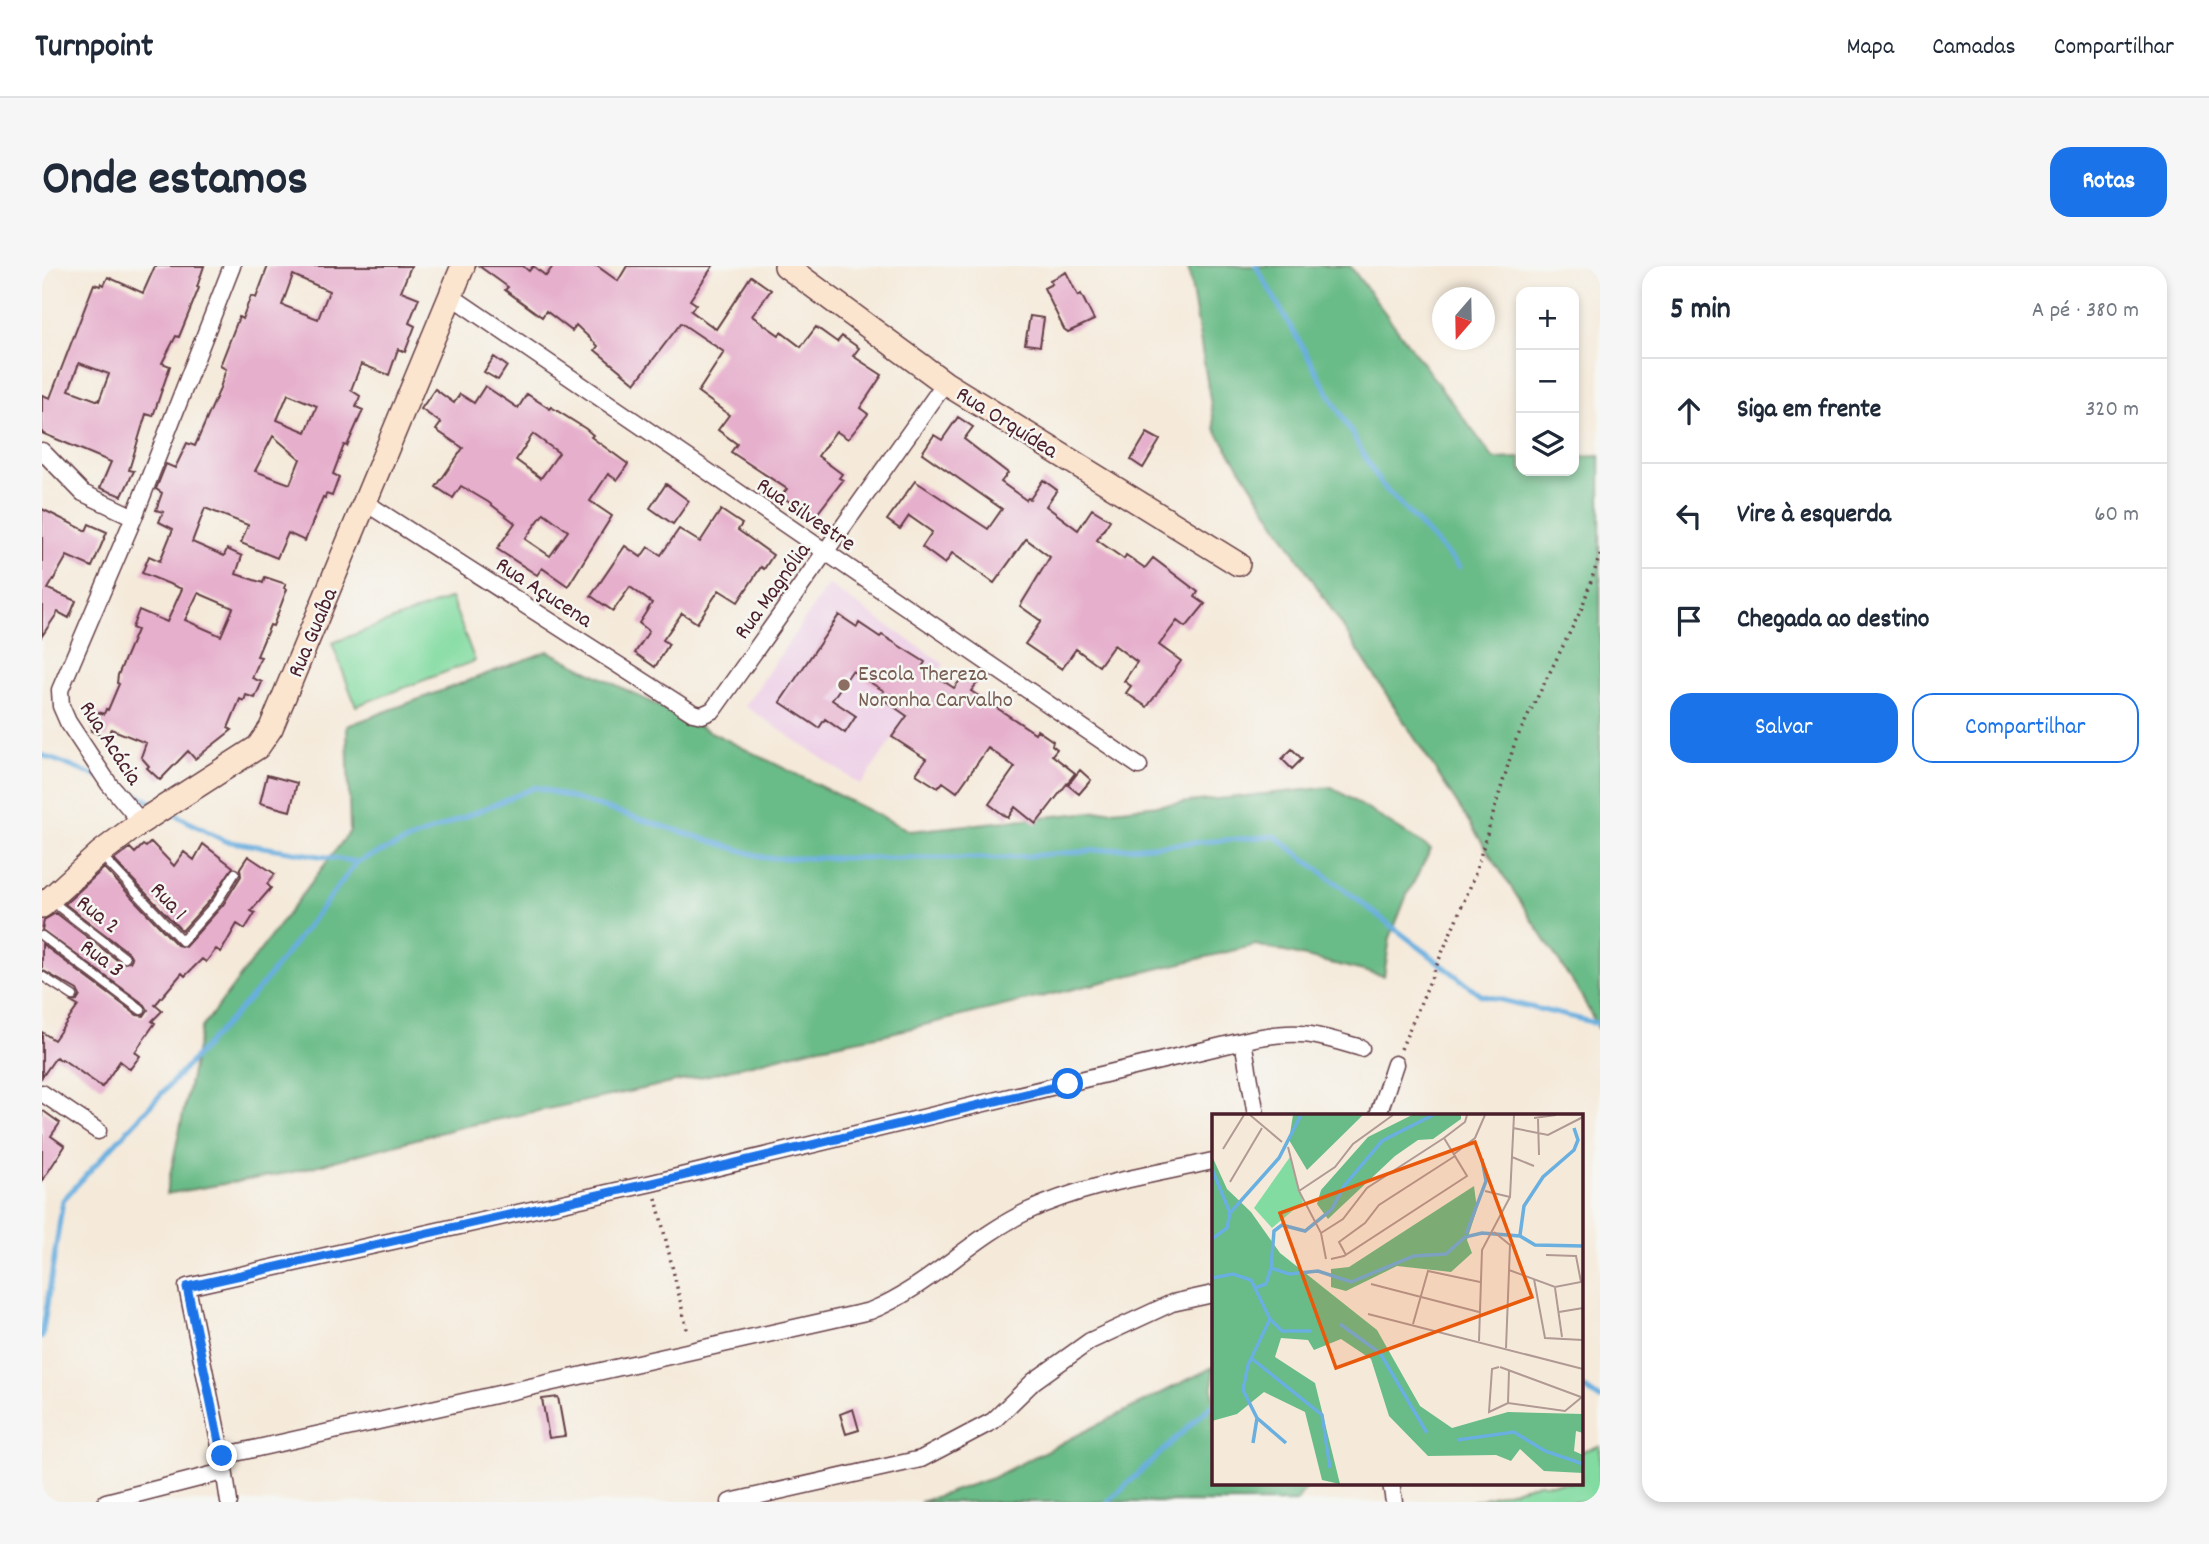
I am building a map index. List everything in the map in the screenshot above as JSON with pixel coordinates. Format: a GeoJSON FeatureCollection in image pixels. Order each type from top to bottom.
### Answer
{"type":"FeatureCollection","features":[{"type":"Feature","properties":{"kind":"street","name":"Rua Acácia"},"geometry":{"type":"LineString","coordinates":[[141,822],[109,784],[68,722],[61,706],[60,690],[134,517],[232,266]]}},
{"type":"Feature","properties":{"kind":"street","name":"Rua Guaíba"},"geometry":{"type":"LineString","coordinates":[[45,903],[100,853],[141,822],[258,747],[271,728],[463,266]]}},
{"type":"Feature","properties":{"kind":"street","name":"Rua Orquídea"},"geometry":{"type":"LineString","coordinates":[[786,266],[946,383],[1238,564]]}},
{"type":"Feature","properties":{"kind":"street","name":"Rua Silvestre"},"geometry":{"type":"LineString","coordinates":[[451,296],[1139,766]]}},
{"type":"Feature","properties":{"kind":"street","name":"Rua Magnólia"},"geometry":{"type":"LineString","coordinates":[[702,715],[713,710],[946,383]]}},
{"type":"Feature","properties":{"kind":"street"},"geometry":{"type":"LineString","coordinates":[[42,451],[83,493],[134,517]]}},
{"type":"Feature","properties":{"kind":"street","name":"Rua Açucena"},"geometry":{"type":"LineString","coordinates":[[366,503],[693,713],[702,715]]}},
{"type":"Feature","properties":{"kind":"street"},"geometry":{"type":"LineString","coordinates":[[229,1502],[187,1287],[652,1183],[1243,1041],[1297,1032],[1361,1048]]}},
{"type":"Feature","properties":{"kind":"street"},"geometry":{"type":"LineString","coordinates":[[1243,1041],[1256,1114]]}},
{"type":"Feature","properties":{"kind":"street"},"geometry":{"type":"LineString","coordinates":[[1378,1114],[1395,1064]]}},
{"type":"Feature","properties":{"kind":"street"},"geometry":{"type":"LineString","coordinates":[[42,1093],[98,1131]]}},
{"type":"Feature","properties":{"kind":"street"},"geometry":{"type":"LineString","coordinates":[[106,1502],[223,1464],[692,1349],[870,1311],[922,1283],[968,1248],[1028,1211],[1087,1190],[1212,1161]]}},
{"type":"Feature","properties":{"kind":"street"},"geometry":{"type":"LineString","coordinates":[[730,1502],[921,1459],[993,1421],[1034,1381],[1090,1341],[1172,1303],[1212,1294]]}},
{"type":"Feature","properties":{"kind":"street"},"geometry":{"type":"LineString","coordinates":[[1391,1484],[1394,1502]]}},
{"type":"Feature","properties":{"kind":"lane","name":"Rua 1"},"geometry":{"type":"LineString","coordinates":[[100,853],[182,941],[217,901],[235,873]]}},
{"type":"Feature","properties":{"kind":"lane","name":"Rua 2"},"geometry":{"type":"LineString","coordinates":[[45,903],[125,958]]}},
{"type":"Feature","properties":{"kind":"lane","name":"Rua 3"},"geometry":{"type":"LineString","coordinates":[[42,936],[141,1010]]}},
{"type":"Feature","properties":{"kind":"lane"},"geometry":{"type":"LineString","coordinates":[[42,976],[73,996]]}},
{"type":"Feature","properties":{"kind":"path"},"geometry":{"type":"LineString","coordinates":[[1395,1064],[1473,880],[1516,742],[1581,610],[1600,555]]}},
{"type":"Feature","properties":{"kind":"path"},"geometry":{"type":"LineString","coordinates":[[652,1183],[692,1349]]}},
{"type":"Feature","properties":{"kind":"shaded area","name":"Escola Thereza Noronha Carvalho"},"geometry":{"type":"Polygon","coordinates":[[[828,585],[944,664],[861,785],[745,706],[828,585]]]}},
{"type":"Feature","properties":{"kind":"green space"},"geometry":{"type":"Polygon","coordinates":[[[1188,266],[1350,266],[1494,459],[1516,458],[1516,476],[1579,476],[1579,457],[1600,456],[1600,1032],[1582,997],[1215,429],[1188,266]]]}},
{"type":"Feature","properties":{"kind":"green space"},"geometry":{"type":"Polygon","coordinates":[[[451,598],[475,661],[356,706],[332,643],[451,598]]]}},
{"type":"Feature","properties":{"kind":"green space"},"geometry":{"type":"Polygon","coordinates":[[[548,651],[910,831],[1332,787],[1431,849],[1407,895],[1390,938],[1384,976],[1256,945],[709,1075],[457,1128],[293,1172],[166,1194],[201,1029],[350,831],[347,726],[548,651]]]}},
{"type":"Feature","properties":{"kind":"green space"},"geometry":{"type":"Polygon","coordinates":[[[1212,1368],[1212,1484],[1309,1484],[1296,1502],[920,1502],[992,1478],[1212,1368]]]}},
{"type":"Feature","properties":{"kind":"green space"},"geometry":{"type":"Polygon","coordinates":[[[1600,1446],[1600,1502],[1470,1502],[1535,1484],[1582,1484],[1582,1451],[1600,1446]]]}},
{"type":"Feature","properties":{"kind":"building"},"geometry":{"type":"Polygon","coordinates":[[[155,266],[204,266],[197,287],[199,288],[179,337],[176,336],[162,363],[170,366],[153,416],[146,414],[129,470],[134,471],[122,496],[100,488],[111,462],[42,433],[42,395],[50,398],[94,284],[104,285],[108,277],[143,293],[155,266]],[[79,363],[69,390],[99,401],[109,374],[79,363]]]}},
{"type":"Feature","properties":{"kind":"building"},"geometry":{"type":"Polygon","coordinates":[[[268,266],[411,266],[401,291],[419,298],[409,323],[415,326],[405,352],[398,349],[389,375],[361,364],[351,390],[360,396],[356,407],[363,410],[347,446],[344,445],[333,474],[339,477],[332,496],[326,494],[325,498],[323,497],[305,541],[288,533],[277,558],[241,543],[248,525],[205,508],[192,542],[224,556],[227,549],[242,556],[236,574],[263,583],[265,577],[286,584],[284,588],[287,589],[273,626],[270,625],[257,656],[261,657],[252,678],[262,682],[255,698],[246,695],[244,701],[240,699],[228,728],[232,730],[195,759],[188,751],[160,780],[147,768],[149,766],[141,757],[146,743],[111,729],[107,738],[91,731],[99,712],[104,714],[106,709],[108,710],[119,684],[118,675],[137,630],[132,628],[139,610],[167,622],[182,589],[142,573],[149,556],[160,561],[173,529],[159,522],[163,512],[156,510],[162,493],[156,489],[166,464],[175,468],[187,443],[195,446],[219,391],[226,369],[220,366],[239,317],[242,319],[251,296],[256,298],[268,266]],[[293,275],[282,305],[318,319],[329,291],[293,275]],[[288,394],[277,420],[306,432],[317,406],[288,394]],[[273,436],[255,471],[290,484],[300,459],[273,436]],[[198,593],[185,620],[221,636],[233,608],[198,593]]]}},
{"type":"Feature","properties":{"kind":"building"},"geometry":{"type":"Polygon","coordinates":[[[479,266],[523,266],[529,271],[533,266],[546,276],[553,266],[597,266],[618,281],[627,266],[713,266],[690,300],[696,304],[691,311],[716,329],[751,276],[771,290],[752,316],[801,347],[816,327],[837,342],[842,336],[859,348],[853,356],[882,375],[860,408],[868,414],[848,439],[836,431],[818,456],[842,474],[839,478],[843,480],[814,518],[781,496],[787,489],[731,452],[737,444],[718,430],[729,415],[698,392],[724,352],[681,323],[635,383],[595,350],[598,346],[576,325],[572,331],[546,311],[542,317],[505,290],[508,287],[479,266]]]}},
{"type":"Feature","properties":{"kind":"building"},"geometry":{"type":"Polygon","coordinates":[[[1066,272],[1094,320],[1068,332],[1044,288],[1052,284],[1050,280],[1066,272]]]}},
{"type":"Feature","properties":{"kind":"building"},"geometry":{"type":"Polygon","coordinates":[[[1030,316],[1044,318],[1040,346],[1025,344],[1030,316]]]}},
{"type":"Feature","properties":{"kind":"building"},"geometry":{"type":"Polygon","coordinates":[[[494,357],[507,366],[498,380],[484,372],[494,357]]]}},
{"type":"Feature","properties":{"kind":"building"},"geometry":{"type":"Polygon","coordinates":[[[485,386],[518,408],[527,394],[586,429],[593,435],[591,437],[628,464],[617,480],[608,474],[590,501],[612,516],[568,586],[542,568],[537,575],[497,549],[515,523],[488,502],[461,486],[453,498],[436,487],[463,448],[436,430],[441,423],[421,409],[435,389],[454,403],[460,394],[474,403],[485,386]],[[533,434],[516,460],[541,478],[559,453],[533,434]],[[544,513],[525,539],[550,556],[568,531],[544,513]]]}},
{"type":"Feature","properties":{"kind":"building"},"geometry":{"type":"Polygon","coordinates":[[[958,417],[973,427],[964,439],[1008,473],[1001,482],[1026,500],[1030,499],[1043,480],[1057,490],[1046,506],[1078,530],[1092,509],[1110,520],[1097,540],[1124,559],[1126,555],[1145,568],[1153,558],[1198,592],[1195,597],[1205,604],[1185,627],[1177,621],[1159,645],[1181,661],[1147,707],[1126,693],[1131,686],[1124,681],[1137,662],[1114,645],[1099,666],[1076,649],[1062,669],[1025,644],[1041,621],[1020,606],[1050,557],[1026,539],[994,583],[952,553],[945,564],[922,547],[932,532],[909,516],[900,529],[887,520],[915,481],[988,529],[1002,509],[922,453],[934,435],[942,440],[958,417]]]}},
{"type":"Feature","properties":{"kind":"building"},"geometry":{"type":"Polygon","coordinates":[[[1147,433],[1160,440],[1143,468],[1131,460],[1147,433]]]}},
{"type":"Feature","properties":{"kind":"building"},"geometry":{"type":"Polygon","coordinates":[[[666,484],[689,501],[673,524],[650,508],[666,484]]]}},
{"type":"Feature","properties":{"kind":"building"},"geometry":{"type":"Polygon","coordinates":[[[42,509],[86,531],[89,524],[107,532],[92,567],[67,556],[48,589],[76,601],[69,618],[58,612],[42,636],[42,509]]]}},
{"type":"Feature","properties":{"kind":"building"},"geometry":{"type":"Polygon","coordinates":[[[721,510],[742,524],[738,530],[773,555],[764,569],[761,567],[738,602],[719,590],[697,623],[682,613],[663,640],[669,644],[655,667],[635,653],[649,631],[639,623],[652,603],[630,587],[613,611],[591,596],[625,546],[641,557],[648,547],[661,555],[679,529],[700,542],[721,510]]]}},
{"type":"Feature","properties":{"kind":"building"},"geometry":{"type":"Polygon","coordinates":[[[839,615],[857,627],[859,623],[880,637],[882,635],[925,662],[922,667],[954,688],[965,674],[978,682],[971,691],[1035,733],[1037,730],[1053,741],[1052,745],[1057,749],[1052,755],[1075,773],[1036,824],[1015,807],[1008,818],[989,804],[1015,767],[988,748],[957,792],[943,782],[938,788],[916,774],[926,759],[892,737],[907,716],[880,697],[884,691],[852,671],[832,700],[856,716],[845,733],[825,719],[819,728],[780,702],[839,615]]]}},
{"type":"Feature","properties":{"kind":"building"},"geometry":{"type":"Polygon","coordinates":[[[1292,749],[1302,759],[1292,769],[1282,759],[1292,749]]]}},
{"type":"Feature","properties":{"kind":"building"},"geometry":{"type":"Polygon","coordinates":[[[1080,770],[1091,780],[1079,794],[1068,785],[1080,770]]]}},
{"type":"Feature","properties":{"kind":"building"},"geometry":{"type":"Polygon","coordinates":[[[267,775],[297,783],[290,811],[260,803],[267,775]]]}},
{"type":"Feature","properties":{"kind":"building"},"geometry":{"type":"Polygon","coordinates":[[[151,842],[174,866],[184,852],[194,860],[203,844],[233,867],[212,898],[182,931],[114,860],[130,848],[135,853],[151,842]]]}},
{"type":"Feature","properties":{"kind":"building"},"geometry":{"type":"Polygon","coordinates":[[[248,856],[275,874],[267,884],[271,888],[251,911],[255,913],[245,929],[237,924],[221,952],[216,949],[206,962],[202,959],[185,976],[182,973],[155,1005],[162,1011],[152,1021],[155,1023],[135,1052],[140,1056],[130,1069],[120,1061],[102,1087],[56,1057],[42,1077],[42,1032],[54,1040],[78,1006],[71,1002],[77,1001],[80,996],[77,990],[42,970],[42,944],[137,1015],[144,1016],[148,1010],[145,1005],[42,930],[44,920],[56,913],[121,963],[130,962],[132,958],[129,953],[65,904],[104,868],[177,945],[185,947],[223,905],[241,876],[240,868],[248,856]]]}},
{"type":"Feature","properties":{"kind":"building"},"geometry":{"type":"Polygon","coordinates":[[[42,1110],[60,1123],[51,1136],[65,1146],[42,1181],[42,1110]]]}},
{"type":"Feature","properties":{"kind":"building"},"geometry":{"type":"Polygon","coordinates":[[[558,1397],[565,1436],[549,1438],[542,1399],[558,1397]]]}},
{"type":"Feature","properties":{"kind":"building"},"geometry":{"type":"Polygon","coordinates":[[[853,1409],[859,1430],[846,1434],[840,1414],[853,1409]]]}},
{"type":"Feature","properties":{"kind":"waterway"},"geometry":{"type":"LineString","coordinates":[[1256,266],[1380,483],[1459,567]]}},
{"type":"Feature","properties":{"kind":"waterway"},"geometry":{"type":"LineString","coordinates":[[42,755],[98,777]]}},
{"type":"Feature","properties":{"kind":"waterway"},"geometry":{"type":"LineString","coordinates":[[117,784],[155,804]]}},
{"type":"Feature","properties":{"kind":"waterway"},"geometry":{"type":"LineString","coordinates":[[170,812],[225,841],[357,862],[536,787],[766,858],[1003,858],[1275,836],[1481,995],[1600,1024]]}},
{"type":"Feature","properties":{"kind":"waterway"},"geometry":{"type":"LineString","coordinates":[[42,1337],[63,1200],[262,985],[357,862]]}},
{"type":"Feature","properties":{"kind":"waterway"},"geometry":{"type":"LineString","coordinates":[[1582,1387],[1600,1399]]}},
{"type":"Feature","properties":{"kind":"waterway"},"geometry":{"type":"LineString","coordinates":[[1108,1502],[1212,1405]]}},
{"type":"Feature","properties":{"kind":"place","name":"Escola Thereza Noronha Carvalho"},"geometry":{"type":"Point","coordinates":[844,685]}},
{"type":"Feature","properties":{"kind":"route"},"geometry":{"type":"LineString","coordinates":[[222,1456],[187,1287],[652,1183],[1068,1084]]}}]}
